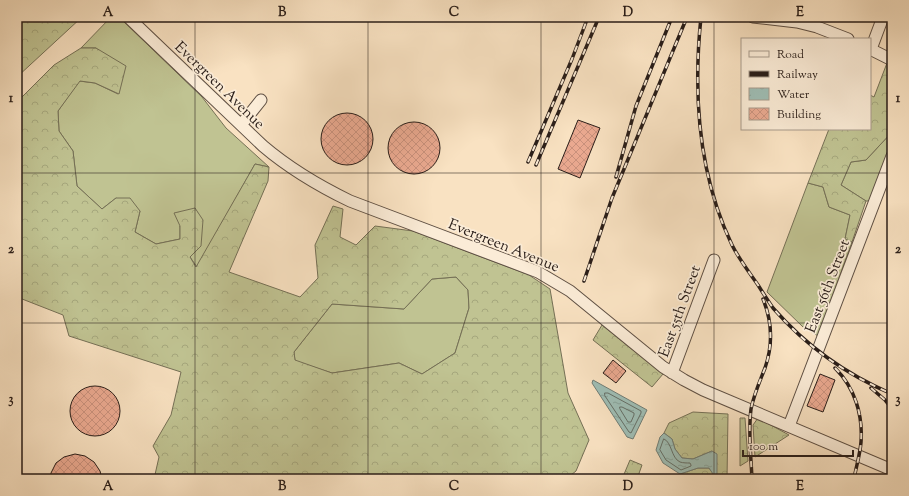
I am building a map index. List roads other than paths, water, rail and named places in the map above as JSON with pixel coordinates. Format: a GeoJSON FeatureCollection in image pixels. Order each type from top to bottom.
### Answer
{"type":"FeatureCollection","features":[{"type":"Feature","properties":{"kind":"street","name":"Evergreen Avenue"},"geometry":{"type":"LineString","coordinates":[[128,17],[278,159],[324,188],[350,201],[538,272],[580,298],[672,373],[703,390],[892,470]]}},
{"type":"Feature","properties":{"kind":"street"},"geometry":{"type":"LineString","coordinates":[[753,17],[797,22],[817,27],[845,38]]}},
{"type":"Feature","properties":{"kind":"street"},"geometry":{"type":"LineString","coordinates":[[871,47],[883,17]]}},
{"type":"Feature","properties":{"kind":"street"},"geometry":{"type":"LineString","coordinates":[[871,50],[892,60]]}},
{"type":"Feature","properties":{"kind":"street"},"geometry":{"type":"LineString","coordinates":[[241,125],[262,100]]}},
{"type":"Feature","properties":{"kind":"street","name":"East 56th Street"},"geometry":{"type":"LineString","coordinates":[[789,426],[892,156]]}},
{"type":"Feature","properties":{"kind":"street","name":"East 55th Street"},"geometry":{"type":"LineString","coordinates":[[672,373],[714,260]]}},
{"type":"Feature","properties":{"kind":"water"},"geometry":{"type":"Polygon","coordinates":[[[593,380],[647,410],[633,439],[627,437],[592,383],[593,380]]]}},
{"type":"Feature","properties":{"kind":"water"},"geometry":{"type":"Polygon","coordinates":[[[664,433],[672,439],[675,449],[682,458],[693,459],[712,451],[717,454],[717,476],[715,477],[709,468],[698,468],[680,474],[663,463],[656,450],[660,437],[664,433]]]}},
{"type":"Feature","properties":{"kind":"railway"},"geometry":{"type":"LineString","coordinates":[[528,162],[572,59],[588,17]]}},
{"type":"Feature","properties":{"kind":"railway"},"geometry":{"type":"LineString","coordinates":[[536,165],[599,17]]}},
{"type":"Feature","properties":{"kind":"railway"},"geometry":{"type":"LineString","coordinates":[[616,177],[636,106],[672,17]]}},
{"type":"Feature","properties":{"kind":"railway"},"geometry":{"type":"LineString","coordinates":[[584,281],[612,198],[687,17]]}},
{"type":"Feature","properties":{"kind":"railway"},"geometry":{"type":"LineString","coordinates":[[701,17],[698,75],[698,104],[701,133],[705,162],[712,190],[732,245],[773,308],[799,335],[828,358],[858,378],[892,394]]}},
{"type":"Feature","properties":{"kind":"railway"},"geometry":{"type":"LineString","coordinates":[[752,479],[750,435],[751,409],[755,393],[768,359],[770,342],[770,324],[763,299]]}},
{"type":"Feature","properties":{"kind":"railway"},"geometry":{"type":"LineString","coordinates":[[835,368],[848,384],[853,393],[861,422],[860,452],[854,479]]}},
{"type":"Feature","properties":{"kind":"railway"},"geometry":{"type":"LineString","coordinates":[[871,388],[885,400],[892,409]]}}]}
